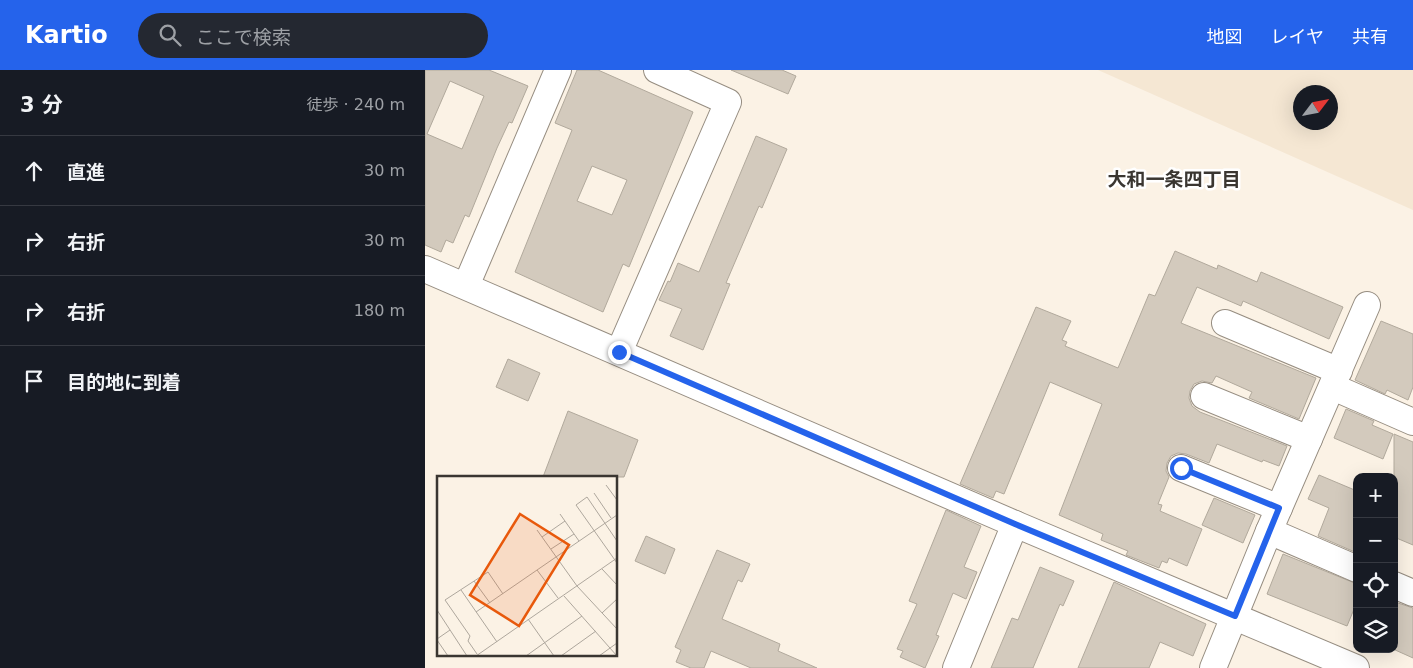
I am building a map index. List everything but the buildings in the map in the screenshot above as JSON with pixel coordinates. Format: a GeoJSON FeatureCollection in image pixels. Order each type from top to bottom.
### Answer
{"type":"FeatureCollection","features":[{"type":"Feature","properties":{"kind":"street"},"geometry":{"type":"LineString","coordinates":[[466,286],[558,70]]}},
{"type":"Feature","properties":{"kind":"street"},"geometry":{"type":"LineString","coordinates":[[619,352],[728,102],[657,70]]}},
{"type":"Feature","properties":{"kind":"street"},"geometry":{"type":"LineString","coordinates":[[425,269],[1015,524],[1356,668]]}},
{"type":"Feature","properties":{"kind":"street"},"geometry":{"type":"LineString","coordinates":[[1213,668],[1274,519],[1367,305]]}},
{"type":"Feature","properties":{"kind":"street"},"geometry":{"type":"LineString","coordinates":[[1225,323],[1336,379],[1413,422]]}},
{"type":"Feature","properties":{"kind":"street"},"geometry":{"type":"LineString","coordinates":[[1204,396],[1309,439]]}},
{"type":"Feature","properties":{"kind":"street"},"geometry":{"type":"LineString","coordinates":[[1181,468],[1274,519],[1353,567]]}},
{"type":"Feature","properties":{"kind":"street"},"geometry":{"type":"LineString","coordinates":[[956,668],[1015,524]]}},
{"type":"Feature","properties":{"kind":"street"},"geometry":{"type":"LineString","coordinates":[[1398,587],[1413,593]]}},
{"type":"Feature","properties":{"kind":"shaded area"},"geometry":{"type":"Polygon","coordinates":[[[1098,70],[1413,70],[1413,210],[1098,70]]]}},
{"type":"Feature","properties":{"kind":"district","name":"大和一条四丁目"},"geometry":{"type":"Point","coordinates":[1174,179]}},
{"type":"Feature","properties":{"kind":"route"},"geometry":{"type":"LineString","coordinates":[[619,352],[1015,524],[1235,616],[1279,508],[1181,468]]}}]}
